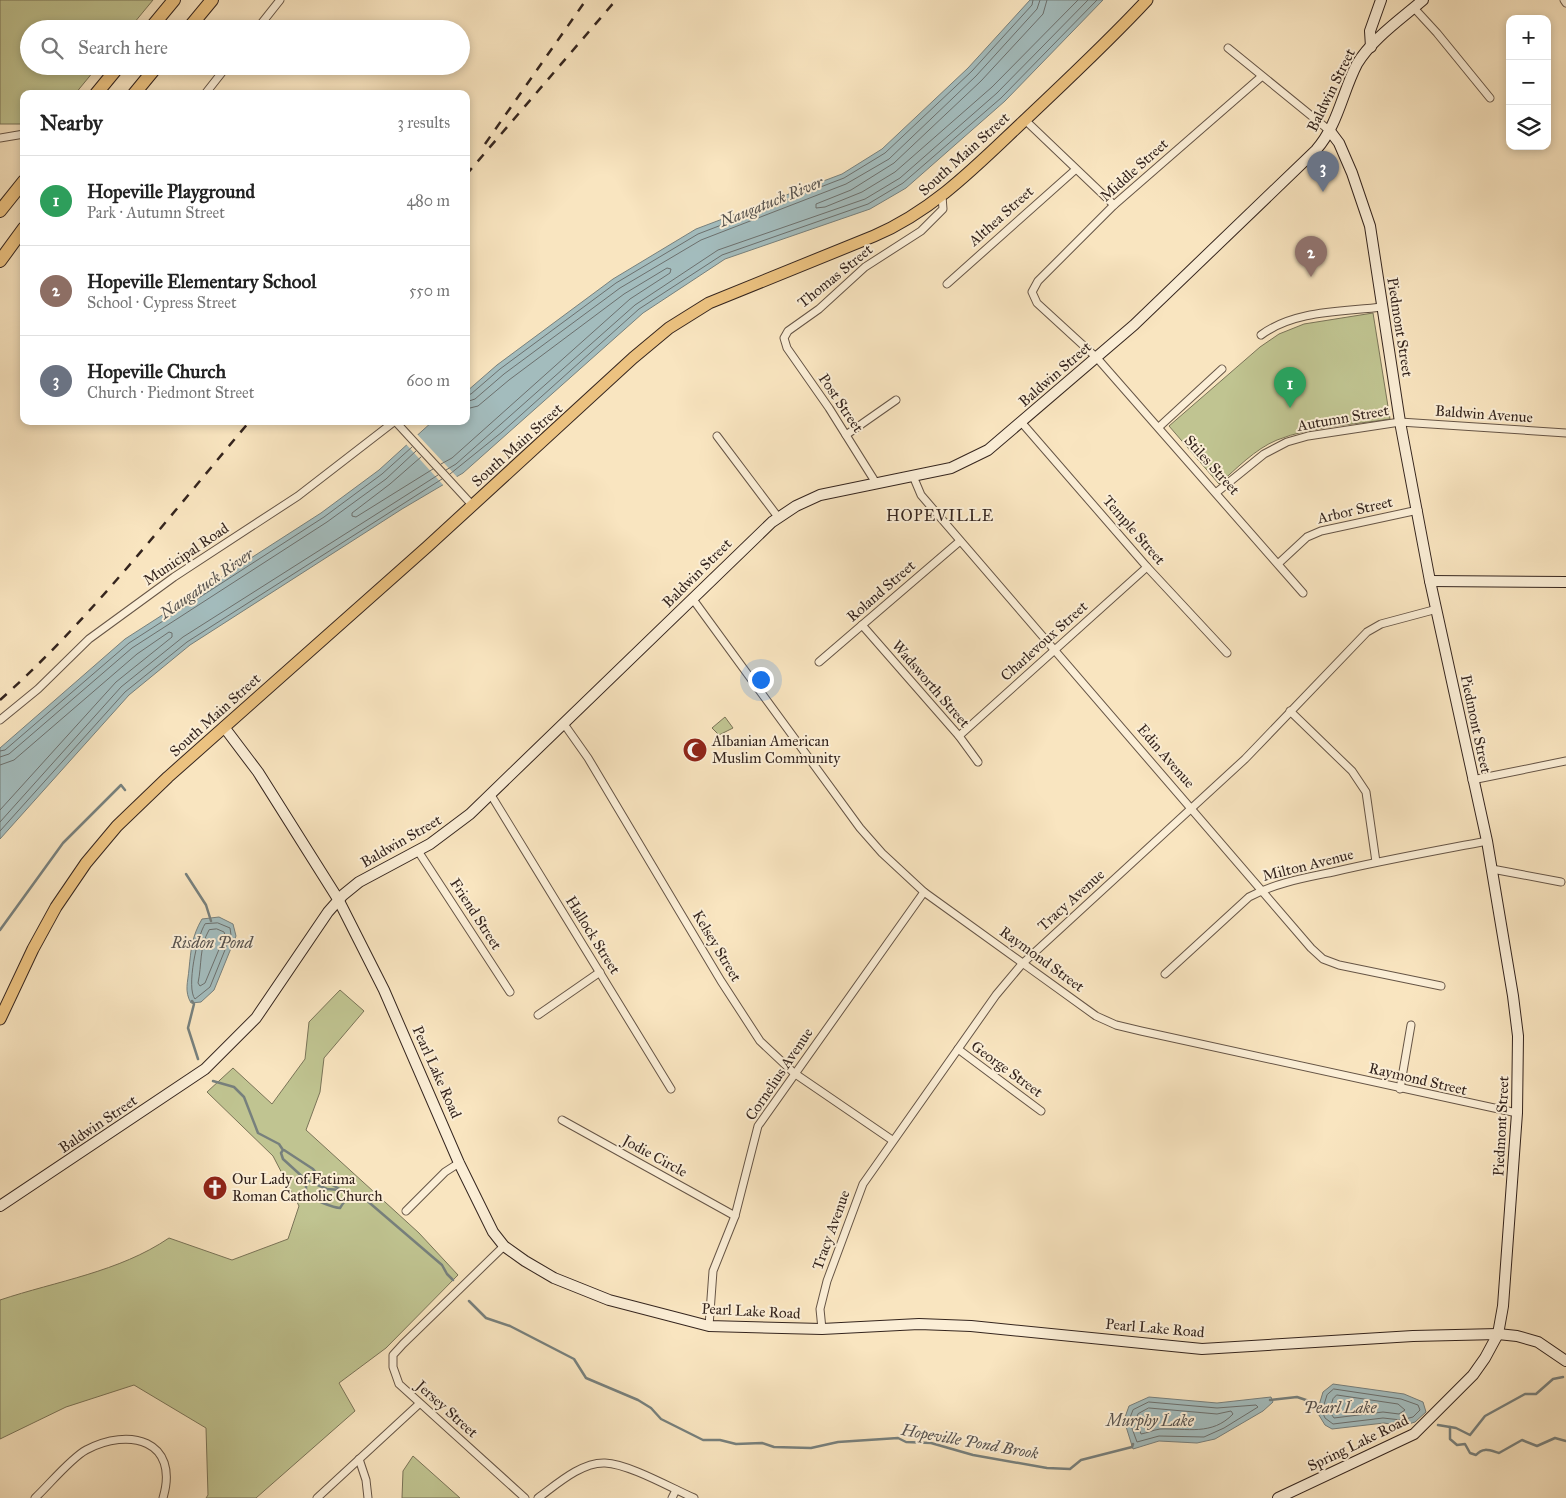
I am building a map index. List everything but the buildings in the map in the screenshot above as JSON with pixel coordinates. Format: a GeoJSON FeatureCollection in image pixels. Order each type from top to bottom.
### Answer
{"type":"FeatureCollection","features":[{"type":"Feature","properties":{"kind":"highway"},"geometry":{"type":"LineString","coordinates":[[157,20],[174,0]]}},
{"type":"Feature","properties":{"kind":"highway"},"geometry":{"type":"LineString","coordinates":[[195,20],[212,0]]}},
{"type":"Feature","properties":{"kind":"highway"},"geometry":{"type":"LineString","coordinates":[[99,90],[112,75]]}},
{"type":"Feature","properties":{"kind":"highway"},"geometry":{"type":"LineString","coordinates":[[137,90],[150,75]]}},
{"type":"Feature","properties":{"kind":"highway"},"geometry":{"type":"LineString","coordinates":[[0,211],[20,186]]}},
{"type":"Feature","properties":{"kind":"highway"},"geometry":{"type":"LineString","coordinates":[[0,261],[20,234]]}},
{"type":"Feature","properties":{"kind":"main road","name":"South Main Street"},"geometry":{"type":"LineString","coordinates":[[0,1019],[45,926],[86,862],[132,811],[473,506],[633,358],[682,320],[725,296],[897,226],[942,196],[1025,120],[1147,0]]}},
{"type":"Feature","properties":{"kind":"main road"},"geometry":{"type":"LineString","coordinates":[[1371,47],[1370,31],[1381,0]]}},
{"type":"Feature","properties":{"kind":"main road","name":"Baldwin Street"},"geometry":{"type":"LineString","coordinates":[[0,1206],[160,1101],[198,1075],[220,1056],[259,1014],[338,899],[359,882],[418,851],[453,828],[564,724],[750,541],[778,518],[796,506],[820,495],[951,468],[977,458],[1022,423],[1097,358],[1274,192],[1316,150],[1330,131],[1356,68],[1371,47],[1423,0]]}},
{"type":"Feature","properties":{"kind":"main road","name":"Piedmont Street"},"geometry":{"type":"LineString","coordinates":[[1330,131],[1344,156],[1367,215],[1400,422],[1430,581],[1472,780],[1487,841],[1518,1036],[1518,1114],[1512,1210],[1504,1306],[1498,1334]]}},
{"type":"Feature","properties":{"kind":"main road"},"geometry":{"type":"LineString","coordinates":[[1430,581],[1566,582]]}},
{"type":"Feature","properties":{"kind":"main road","name":"Pearl Lake Road"},"geometry":{"type":"LineString","coordinates":[[224,727],[258,772],[338,899],[384,990],[459,1163],[492,1232],[504,1246],[554,1278],[609,1300],[709,1326],[822,1329],[919,1324],[971,1326],[1202,1349],[1413,1336],[1498,1334],[1517,1336],[1538,1342],[1566,1361]]}},
{"type":"Feature","properties":{"kind":"main road","name":"Spring Lake Road"},"geometry":{"type":"LineString","coordinates":[[1278,1498],[1414,1434],[1473,1375],[1498,1334]]}},
{"type":"Feature","properties":{"kind":"street"},"geometry":{"type":"LineString","coordinates":[[264,20],[280,0]]}},
{"type":"Feature","properties":{"kind":"street"},"geometry":{"type":"LineString","coordinates":[[1414,8],[1490,98]]}},
{"type":"Feature","properties":{"kind":"street"},"geometry":{"type":"LineString","coordinates":[[1228,48],[1261,77],[1330,131]]}},
{"type":"Feature","properties":{"kind":"street"},"geometry":{"type":"LineString","coordinates":[[208,90],[221,75]]}},
{"type":"Feature","properties":{"kind":"street","name":"Middle Street"},"geometry":{"type":"LineString","coordinates":[[1032,292],[1038,281],[1114,205],[1261,77]]}},
{"type":"Feature","properties":{"kind":"street"},"geometry":{"type":"LineString","coordinates":[[1025,120],[1075,170],[1114,205]]}},
{"type":"Feature","properties":{"kind":"street"},"geometry":{"type":"LineString","coordinates":[[0,138],[20,135]]}},
{"type":"Feature","properties":{"kind":"street","name":"Althea Street"},"geometry":{"type":"LineString","coordinates":[[947,284],[1075,170]]}},
{"type":"Feature","properties":{"kind":"street","name":"Thomas Street"},"geometry":{"type":"LineString","coordinates":[[784,338],[788,331],[819,309],[865,267],[926,227],[943,209],[942,196]]}},
{"type":"Feature","properties":{"kind":"street","name":"Stiles Street"},"geometry":{"type":"LineString","coordinates":[[1032,292],[1037,303],[1097,358],[1217,492],[1303,593]]}},
{"type":"Feature","properties":{"kind":"street"},"geometry":{"type":"LineString","coordinates":[[1261,335],[1272,327],[1299,318],[1382,307]]}},
{"type":"Feature","properties":{"kind":"street","name":"Post Street"},"geometry":{"type":"LineString","coordinates":[[784,338],[786,348],[846,435],[876,483]]}},
{"type":"Feature","properties":{"kind":"street"},"geometry":{"type":"LineString","coordinates":[[1158,426],[1222,369]]}},
{"type":"Feature","properties":{"kind":"street"},"geometry":{"type":"LineString","coordinates":[[846,435],[896,400]]}},
{"type":"Feature","properties":{"kind":"street","name":"Baldwin Avenue"},"geometry":{"type":"LineString","coordinates":[[1400,422],[1566,433]]}},
{"type":"Feature","properties":{"kind":"street","name":"Autumn Street"},"geometry":{"type":"LineString","coordinates":[[1217,492],[1264,454],[1288,442],[1308,436],[1400,422]]}},
{"type":"Feature","properties":{"kind":"street","name":"Temple Street"},"geometry":{"type":"LineString","coordinates":[[1022,423],[1147,567],[1227,653]]}},
{"type":"Feature","properties":{"kind":"street","name":"Municipal Road"},"geometry":{"type":"LineString","coordinates":[[0,720],[38,689],[89,639],[174,578],[298,496],[390,425]]}},
{"type":"Feature","properties":{"kind":"street"},"geometry":{"type":"LineString","coordinates":[[399,425],[473,506]]}},
{"type":"Feature","properties":{"kind":"street"},"geometry":{"type":"LineString","coordinates":[[717,436],[778,518]]}},
{"type":"Feature","properties":{"kind":"street","name":"Edin Avenue"},"geometry":{"type":"LineString","coordinates":[[913,476],[921,496],[1311,948],[1323,959],[1339,966],[1441,986]]}},
{"type":"Feature","properties":{"kind":"street","name":"Arbor Street"},"geometry":{"type":"LineString","coordinates":[[1279,563],[1307,537],[1321,531],[1418,510]]}},
{"type":"Feature","properties":{"kind":"street","name":"Roland Street"},"geometry":{"type":"LineString","coordinates":[[819,662],[960,541]]}},
{"type":"Feature","properties":{"kind":"street","name":"Charlevoux Street"},"geometry":{"type":"LineString","coordinates":[[959,736],[1147,567]]}},
{"type":"Feature","properties":{"kind":"street","name":"Raymond Street"},"geometry":{"type":"LineString","coordinates":[[692,598],[860,828],[882,853],[924,892],[971,924],[1022,964],[1096,1016],[1116,1024],[1518,1114]]}},
{"type":"Feature","properties":{"kind":"street","name":"Tracy Avenue"},"geometry":{"type":"LineString","coordinates":[[822,1329],[820,1309],[852,1209],[863,1184],[892,1140],[1022,964],[1245,759],[1367,632],[1381,624],[1436,609]]}},
{"type":"Feature","properties":{"kind":"street","name":"Wadsworth Street"},"geometry":{"type":"LineString","coordinates":[[862,625],[959,736],[978,762]]}},
{"type":"Feature","properties":{"kind":"street"},"geometry":{"type":"LineString","coordinates":[[1290,711],[1352,771],[1366,792],[1376,862]]}},
{"type":"Feature","properties":{"kind":"street","name":"Kelsey Street"},"geometry":{"type":"LineString","coordinates":[[564,724],[594,767],[747,1023],[760,1041],[794,1074],[892,1140]]}},
{"type":"Feature","properties":{"kind":"street"},"geometry":{"type":"LineString","coordinates":[[1472,780],[1566,761]]}},
{"type":"Feature","properties":{"kind":"street","name":"Hallock Street"},"geometry":{"type":"LineString","coordinates":[[490,795],[671,1089]]}},
{"type":"Feature","properties":{"kind":"street","name":"Milton Avenue"},"geometry":{"type":"LineString","coordinates":[[1165,974],[1249,897],[1262,891],[1283,883],[1376,862],[1487,841]]}},
{"type":"Feature","properties":{"kind":"street","name":"Friend Street"},"geometry":{"type":"LineString","coordinates":[[418,851],[510,992]]}},
{"type":"Feature","properties":{"kind":"street"},"geometry":{"type":"LineString","coordinates":[[1492,869],[1561,882]]}},
{"type":"Feature","properties":{"kind":"street","name":"Cornelius Avenue"},"geometry":{"type":"LineString","coordinates":[[709,1326],[713,1271],[735,1216],[758,1126],[924,892]]}},
{"type":"Feature","properties":{"kind":"street"},"geometry":{"type":"LineString","coordinates":[[538,1015],[600,972]]}},
{"type":"Feature","properties":{"kind":"street"},"geometry":{"type":"LineString","coordinates":[[1400,1088],[1411,1025]]}},
{"type":"Feature","properties":{"kind":"street","name":"George Street"},"geometry":{"type":"LineString","coordinates":[[958,1049],[1041,1111]]}},
{"type":"Feature","properties":{"kind":"street","name":"Jodie Circle"},"geometry":{"type":"LineString","coordinates":[[562,1120],[735,1216]]}},
{"type":"Feature","properties":{"kind":"street"},"geometry":{"type":"LineString","coordinates":[[406,1210],[445,1172],[459,1163]]}},
{"type":"Feature","properties":{"kind":"street","name":"Jersey Street"},"geometry":{"type":"LineString","coordinates":[[504,1246],[394,1355],[393,1367],[398,1384],[525,1498]]}},
{"type":"Feature","properties":{"kind":"street"},"geometry":{"type":"LineString","coordinates":[[317,1498],[419,1404]]}},
{"type":"Feature","properties":{"kind":"street"},"geometry":{"type":"LineString","coordinates":[[35,1498],[83,1451],[104,1442],[119,1439],[135,1439],[150,1445],[161,1454],[166,1464],[167,1481],[163,1498]]}},
{"type":"Feature","properties":{"kind":"street"},"geometry":{"type":"LineString","coordinates":[[359,1459],[366,1480],[368,1498]]}},
{"type":"Feature","properties":{"kind":"street"},"geometry":{"type":"LineString","coordinates":[[538,1498],[562,1480],[585,1468],[604,1463],[626,1468],[694,1498]]}},
{"type":"Feature","properties":{"kind":"street"},"geometry":{"type":"LineString","coordinates":[[672,1498],[676,1490]]}},
{"type":"Feature","properties":{"kind":"green space"},"geometry":{"type":"Polygon","coordinates":[[[0,0],[153,0],[136,20],[20,20],[20,75],[91,75],[78,90],[20,90],[20,124],[0,124],[0,0]]]}},
{"type":"Feature","properties":{"kind":"green space"},"geometry":{"type":"Polygon","coordinates":[[[1373,313],[1390,419],[1318,429],[1290,435],[1269,444],[1253,454],[1219,484],[1169,426],[1260,347],[1279,334],[1304,324],[1373,313]]]}},
{"type":"Feature","properties":{"kind":"green space"},"geometry":{"type":"Polygon","coordinates":[[[725,717],[733,728],[719,735],[712,728],[725,717]]]}},
{"type":"Feature","properties":{"kind":"green space"},"geometry":{"type":"Polygon","coordinates":[[[340,990],[364,1011],[324,1058],[320,1092],[306,1130],[419,1233],[458,1275],[386,1348],[339,1383],[355,1411],[256,1498],[206,1498],[208,1495],[206,1428],[134,1385],[66,1407],[0,1439],[0,1300],[109,1268],[150,1250],[169,1238],[232,1260],[288,1239],[299,1206],[273,1156],[207,1092],[233,1068],[272,1104],[305,1059],[309,1022],[340,990]]]}},
{"type":"Feature","properties":{"kind":"green space"},"geometry":{"type":"Polygon","coordinates":[[[413,1456],[460,1498],[402,1498],[403,1471],[413,1456]]]}},
{"type":"Feature","properties":{"kind":"water","name":"Naugatuck River"},"geometry":{"type":"Polygon","coordinates":[[[1030,0],[1103,0],[1005,101],[906,188],[870,209],[725,259],[643,313],[463,473],[402,509],[190,645],[129,695],[0,839],[0,748],[125,639],[321,513],[379,470],[429,425],[470,425],[470,389],[497,365],[613,279],[696,229],[842,174],[882,149],[968,68],[1030,0]]]}},
{"type":"Feature","properties":{"kind":"water","name":"Risdon Pond"},"geometry":{"type":"Polygon","coordinates":[[[219,917],[233,924],[236,936],[214,990],[201,1002],[191,1003],[187,986],[194,937],[202,919],[219,917]]]}},
{"type":"Feature","properties":{"kind":"water","name":"Pearl Lake"},"geometry":{"type":"Polygon","coordinates":[[[1333,1384],[1404,1394],[1423,1402],[1426,1412],[1415,1422],[1402,1426],[1384,1423],[1332,1429],[1325,1425],[1317,1412],[1323,1392],[1333,1384]]]}},
{"type":"Feature","properties":{"kind":"water","name":"Murphy Lake"},"geometry":{"type":"Polygon","coordinates":[[[1149,1397],[1217,1403],[1271,1397],[1273,1402],[1263,1411],[1215,1439],[1197,1443],[1159,1441],[1133,1449],[1124,1420],[1129,1406],[1149,1397]]]}},
{"type":"Feature","properties":{"kind":"pier"},"geometry":{"type":"Polygon","coordinates":[[[416,433],[458,478],[445,487],[405,443],[416,433]]]}},
{"type":"Feature","properties":{"kind":"waterway","name":"Hopeville Pond Brook"},"geometry":{"type":"LineString","coordinates":[[0,930],[63,843],[121,785],[125,790]]}},
{"type":"Feature","properties":{"kind":"waterway","name":"Hopeville Pond Brook"},"geometry":{"type":"LineString","coordinates":[[186,874],[206,905],[211,921]]}},
{"type":"Feature","properties":{"kind":"waterway","name":"Hopeville Pond Brook"},"geometry":{"type":"LineString","coordinates":[[192,1001],[194,1004],[188,1028],[198,1059]]}},
{"type":"Feature","properties":{"kind":"waterway","name":"Hopeville Pond Brook"},"geometry":{"type":"LineString","coordinates":[[213,1081],[234,1087],[244,1097],[258,1133],[279,1144],[283,1150],[281,1153],[283,1159],[306,1180],[306,1195],[337,1208],[340,1208],[350,1198],[365,1199],[442,1265],[453,1280]]}},
{"type":"Feature","properties":{"kind":"waterway"},"geometry":{"type":"LineString","coordinates":[[284,1150],[313,1169],[321,1179],[353,1196]]}},
{"type":"Feature","properties":{"kind":"waterway"},"geometry":{"type":"LineString","coordinates":[[306,1180],[327,1189],[341,1190]]}},
{"type":"Feature","properties":{"kind":"waterway","name":"Hopeville Pond Brook"},"geometry":{"type":"LineString","coordinates":[[469,1301],[486,1318],[510,1326],[574,1359],[586,1378],[638,1400],[651,1408],[661,1419],[703,1440],[720,1440],[736,1444],[762,1443],[774,1447],[811,1448],[838,1442],[898,1438],[906,1442],[931,1443],[973,1455],[1047,1468],[1070,1469],[1081,1460],[1132,1447],[1133,1444]]}},
{"type":"Feature","properties":{"kind":"waterway"},"geometry":{"type":"LineString","coordinates":[[1438,1425],[1456,1428],[1470,1435],[1485,1416],[1525,1394],[1536,1394],[1553,1379],[1563,1377]]}},
{"type":"Feature","properties":{"kind":"waterway","name":"Hopeville Pond Brook"},"geometry":{"type":"LineString","coordinates":[[1270,1400],[1297,1397],[1321,1405]]}},
{"type":"Feature","properties":{"kind":"waterway","name":"Hopeville Pond Brook"},"geometry":{"type":"LineString","coordinates":[[1450,1427],[1450,1439],[1457,1445],[1465,1444],[1470,1453],[1476,1455],[1484,1450],[1499,1453],[1522,1440],[1537,1446],[1555,1438],[1566,1441]]}},
{"type":"Feature","properties":{"kind":"railway"},"geometry":{"type":"LineString","coordinates":[[485,144],[586,0]]}},
{"type":"Feature","properties":{"kind":"railway"},"geometry":{"type":"LineString","coordinates":[[470,170],[616,0]]}},
{"type":"Feature","properties":{"kind":"railway"},"geometry":{"type":"LineString","coordinates":[[0,700],[34,669],[98,601],[247,425]]}},
{"type":"Feature","properties":{"kind":"place","name":"Hopeville Church"},"geometry":{"type":"Point","coordinates":[1323,192]}},
{"type":"Feature","properties":{"kind":"place","name":"Hopeville Elementary School"},"geometry":{"type":"Point","coordinates":[1311,277]}},
{"type":"Feature","properties":{"kind":"place","name":"Hopeville Playground"},"geometry":{"type":"Point","coordinates":[1290,408]}},
{"type":"Feature","properties":{"kind":"place","name":"Albanian American Muslim Community"},"geometry":{"type":"Point","coordinates":[695,750]}},
{"type":"Feature","properties":{"kind":"place","name":"Our Lady of Fatima Roman Catholic Church"},"geometry":{"type":"Point","coordinates":[215,1188]}},
{"type":"Feature","properties":{"kind":"district","name":"HOPEVILLE"},"geometry":{"type":"Point","coordinates":[940,515]}}]}
